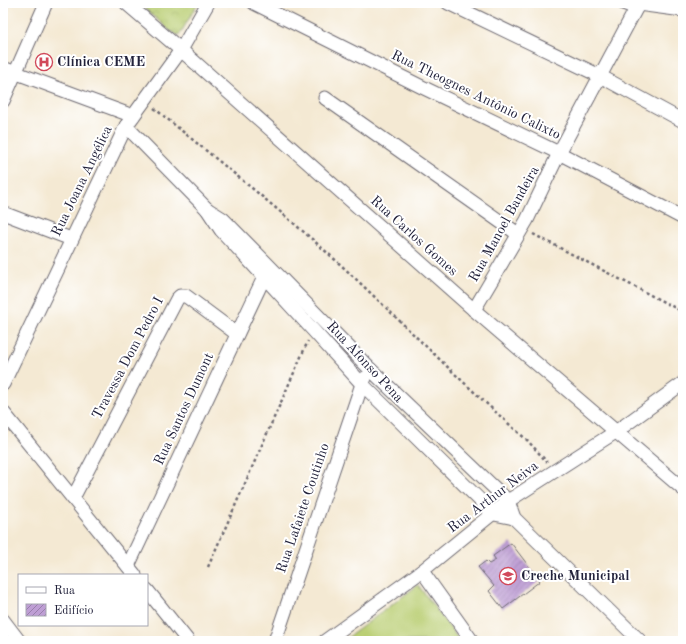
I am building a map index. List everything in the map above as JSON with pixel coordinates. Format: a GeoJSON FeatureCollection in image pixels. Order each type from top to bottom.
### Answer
{"type":"FeatureCollection","features":[{"type":"Feature","properties":{"kind":"street"},"geometry":{"type":"LineString","coordinates":[[3,101],[46,3]]}},
{"type":"Feature","properties":{"kind":"street","name":"Rua Carlos Gomes"},"geometry":{"type":"LineString","coordinates":[[126,3],[474,310],[683,489]]}},
{"type":"Feature","properties":{"kind":"street","name":"Rua Joana Angélica"},"geometry":{"type":"LineString","coordinates":[[3,384],[129,121],[181,50],[208,3]]}},
{"type":"Feature","properties":{"kind":"street","name":"Rua Theognes Antônio Calixto"},"geometry":{"type":"LineString","coordinates":[[254,3],[422,87],[559,153],[683,218]]}},
{"type":"Feature","properties":{"kind":"street"},"geometry":{"type":"LineString","coordinates":[[448,3],[600,76],[683,121]]}},
{"type":"Feature","properties":{"kind":"street"},"geometry":{"type":"LineString","coordinates":[[623,3],[683,10]]}},
{"type":"Feature","properties":{"kind":"street","name":"Rua Manoel Bandeira"},"geometry":{"type":"LineString","coordinates":[[474,310],[520,231],[559,153],[638,5]]}},
{"type":"Feature","properties":{"kind":"street"},"geometry":{"type":"LineString","coordinates":[[3,68],[129,121]]}},
{"type":"Feature","properties":{"kind":"street"},"geometry":{"type":"LineString","coordinates":[[325,98],[520,231]]}},
{"type":"Feature","properties":{"kind":"street","name":"Rua Afonso Pena"},"geometry":{"type":"LineString","coordinates":[[129,121],[207,209],[220,230],[267,271],[508,501],[514,518],[640,641]]}},
{"type":"Feature","properties":{"kind":"street"},"geometry":{"type":"LineString","coordinates":[[3,213],[72,239]]}},
{"type":"Feature","properties":{"kind":"street","name":"Rua Afonso Pena"},"geometry":{"type":"LineString","coordinates":[[267,271],[313,330],[362,384],[494,514]]}},
{"type":"Feature","properties":{"kind":"street","name":"Rua Santos Dumont"},"geometry":{"type":"LineString","coordinates":[[132,571],[237,334],[267,271]]}},
{"type":"Feature","properties":{"kind":"street","name":"Travessa Dom Pedro I"},"geometry":{"type":"LineString","coordinates":[[73,498],[177,299],[180,296],[186,296],[237,334]]}},
{"type":"Feature","properties":{"kind":"street","name":"Rua Lafaiete Coutinho"},"geometry":{"type":"LineString","coordinates":[[275,641],[362,384],[370,369]]}},
{"type":"Feature","properties":{"kind":"street","name":"Rua Arthur Neiva"},"geometry":{"type":"LineString","coordinates":[[325,641],[422,571],[494,514],[508,501],[617,431],[683,383]]}},
{"type":"Feature","properties":{"kind":"street"},"geometry":{"type":"LineString","coordinates":[[3,412],[132,571]]}},
{"type":"Feature","properties":{"kind":"street"},"geometry":{"type":"LineString","coordinates":[[494,514],[514,518]]}},
{"type":"Feature","properties":{"kind":"street"},"geometry":{"type":"LineString","coordinates":[[422,571],[472,641]]}},
{"type":"Feature","properties":{"kind":"street"},"geometry":{"type":"LineString","coordinates":[[148,591],[188,641]]}},
{"type":"Feature","properties":{"kind":"street"},"geometry":{"type":"LineString","coordinates":[[3,620],[19,641]]}},
{"type":"Feature","properties":{"kind":"path"},"geometry":{"type":"LineString","coordinates":[[145,100],[342,266],[389,312],[527,440],[555,470]]}},
{"type":"Feature","properties":{"kind":"path"},"geometry":{"type":"LineString","coordinates":[[520,231],[683,312]]}},
{"type":"Feature","properties":{"kind":"path"},"geometry":{"type":"LineString","coordinates":[[208,567],[313,330]]}},
{"type":"Feature","properties":{"kind":"green space"},"geometry":{"type":"Polygon","coordinates":[[[139,3],[198,3],[180,34],[177,35],[170,31],[139,3]]]}},
{"type":"Feature","properties":{"kind":"green space"},"geometry":{"type":"Polygon","coordinates":[[[418,585],[460,641],[343,641],[418,585]]]}},
{"type":"Feature","properties":{"kind":"building"},"geometry":{"type":"Polygon","coordinates":[[[511,543],[540,581],[503,609],[489,591],[494,586],[478,567],[486,561],[489,564],[496,560],[493,556],[511,543]]]}},
{"type":"Feature","properties":{"kind":"place","name":"Clínica CEME"},"geometry":{"type":"Point","coordinates":[44,62]}},
{"type":"Feature","properties":{"kind":"place","name":"Creche Municipal"},"geometry":{"type":"Point","coordinates":[508,576]}}]}
